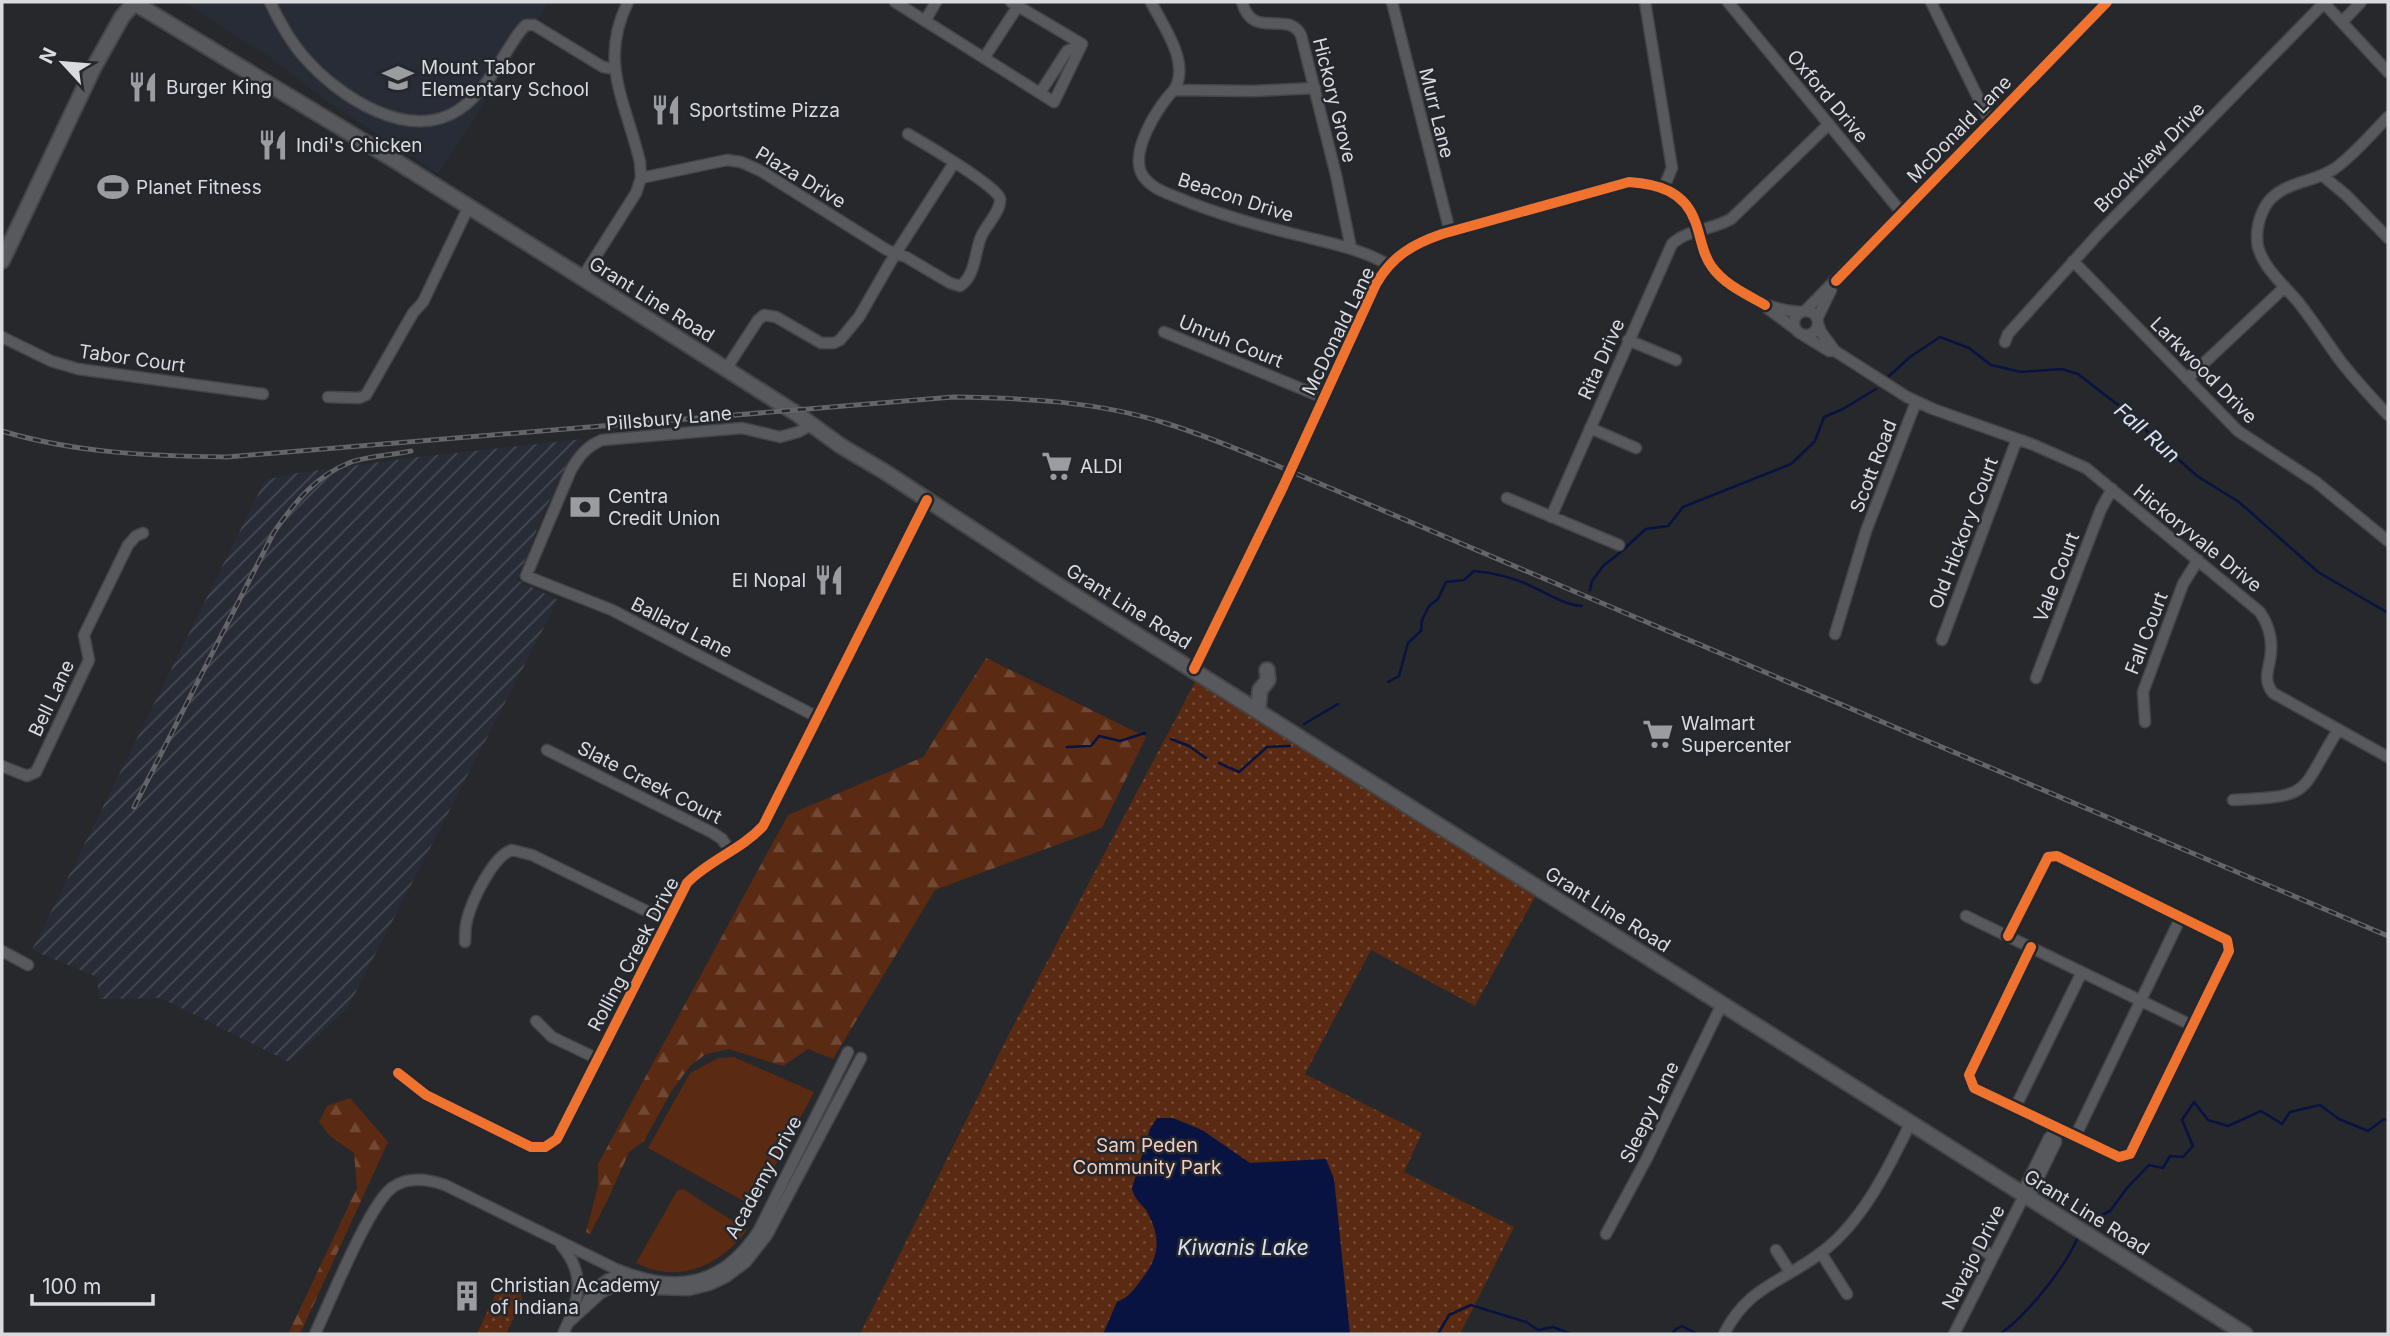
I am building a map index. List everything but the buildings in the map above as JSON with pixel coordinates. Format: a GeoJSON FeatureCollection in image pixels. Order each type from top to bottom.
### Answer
{"type":"FeatureCollection","features":[{"type":"Feature","properties":{"kind":"main road","name":"Grant Line Road"},"geometry":{"type":"LineString","coordinates":[[134,2],[469,206],[797,414],[1053,582],[2245,1334]]}},
{"type":"Feature","properties":{"kind":"main road"},"geometry":{"type":"LineString","coordinates":[[2,261],[94,67],[122,17],[134,2]]}},
{"type":"Feature","properties":{"kind":"main road"},"geometry":{"type":"LineString","coordinates":[[1258,711],[1260,690],[1269,679],[1267,670]]}},
{"type":"Feature","properties":{"kind":"street"},"geometry":{"type":"LineString","coordinates":[[270,2],[303,56],[340,90],[374,110],[410,122],[437,119],[467,104],[479,92],[526,25],[534,25],[603,67],[615,68]]}},
{"type":"Feature","properties":{"kind":"street"},"geometry":{"type":"LineString","coordinates":[[582,278],[636,193],[641,178],[640,162],[615,68],[615,36],[628,2]]}},
{"type":"Feature","properties":{"kind":"street"},"geometry":{"type":"LineString","coordinates":[[895,2],[1054,102],[1082,44]]}},
{"type":"Feature","properties":{"kind":"street"},"geometry":{"type":"LineString","coordinates":[[925,20],[936,2]]}},
{"type":"Feature","properties":{"kind":"street"},"geometry":{"type":"LineString","coordinates":[[1151,2],[1176,52],[1179,78],[1174,90],[1254,91],[1315,88]]}},
{"type":"Feature","properties":{"kind":"street","name":"Hickory Grove"},"geometry":{"type":"LineString","coordinates":[[1242,2],[1246,14],[1252,20],[1289,24],[1298,30],[1315,88],[1351,248]]}},
{"type":"Feature","properties":{"kind":"street","name":"Murr Lane"},"geometry":{"type":"LineString","coordinates":[[1392,2],[1450,232]]}},
{"type":"Feature","properties":{"kind":"street"},"geometry":{"type":"LineString","coordinates":[[1645,2],[1672,168],[1664,187],[1689,209],[1708,261],[1718,275],[1765,305],[1812,313],[1818,322],[1815,331],[1803,335],[1765,305]]}},
{"type":"Feature","properties":{"kind":"street","name":"Oxford Drive"},"geometry":{"type":"LineString","coordinates":[[1728,2],[1902,213]]}},
{"type":"Feature","properties":{"kind":"street"},"geometry":{"type":"LineString","coordinates":[[1931,2],[1990,122]]}},
{"type":"Feature","properties":{"kind":"street","name":"McDonald Lane"},"geometry":{"type":"LineString","coordinates":[[1803,311],[1836,281],[2107,2]]}},
{"type":"Feature","properties":{"kind":"street"},"geometry":{"type":"LineString","coordinates":[[2324,2],[2388,72]]}},
{"type":"Feature","properties":{"kind":"street","name":"Brookview Drive"},"geometry":{"type":"LineString","coordinates":[[2005,342],[2008,334],[2073,261],[2324,2]]}},
{"type":"Feature","properties":{"kind":"street"},"geometry":{"type":"LineString","coordinates":[[2342,22],[2361,2]]}},
{"type":"Feature","properties":{"kind":"street"},"geometry":{"type":"LineString","coordinates":[[985,58],[1014,4],[1082,44]]}},
{"type":"Feature","properties":{"kind":"street"},"geometry":{"type":"LineString","coordinates":[[1040,93],[1067,51],[1082,44]]}},
{"type":"Feature","properties":{"kind":"street","name":"Beacon Drive"},"geometry":{"type":"LineString","coordinates":[[1174,90],[1159,108],[1140,151],[1139,166],[1149,183],[1187,202],[1239,220],[1351,248],[1389,265]]}},
{"type":"Feature","properties":{"kind":"street"},"geometry":{"type":"LineString","coordinates":[[2388,117],[2342,163],[2322,175],[2289,186],[2275,196],[2259,220],[2257,239],[2262,257],[2353,376],[2388,415]]}},
{"type":"Feature","properties":{"kind":"street","name":"Rita Drive"},"geometry":{"type":"LineString","coordinates":[[1551,517],[1667,251],[1679,238],[1731,219],[1829,124]]}},
{"type":"Feature","properties":{"kind":"street","name":"Plaza Drive"},"geometry":{"type":"LineString","coordinates":[[641,178],[720,160],[741,162],[761,171],[896,254],[956,286],[963,285],[975,261],[981,235],[998,209],[1000,199],[996,191],[908,134]]}},
{"type":"Feature","properties":{"kind":"street"},"geometry":{"type":"LineString","coordinates":[[726,369],[764,315],[776,317],[821,343],[834,344],[840,340],[854,323],[954,163]]}},
{"type":"Feature","properties":{"kind":"street"},"geometry":{"type":"LineString","coordinates":[[2322,175],[2388,238]]}},
{"type":"Feature","properties":{"kind":"street","name":"McDonald Lane"},"geometry":{"type":"LineString","coordinates":[[1194,669],[1376,284],[1389,265],[1412,246],[1450,232],[1629,182],[1664,187]]}},
{"type":"Feature","properties":{"kind":"street"},"geometry":{"type":"LineString","coordinates":[[328,397],[359,398],[366,395],[412,313],[423,302],[469,206]]}},
{"type":"Feature","properties":{"kind":"street","name":"Larkwood Drive"},"geometry":{"type":"LineString","coordinates":[[2073,261],[2246,438],[2316,482],[2388,541]]}},
{"type":"Feature","properties":{"kind":"street","name":"McDonald Lane"},"geometry":{"type":"LineString","coordinates":[[1818,322],[1836,281]]}},
{"type":"Feature","properties":{"kind":"street"},"geometry":{"type":"LineString","coordinates":[[2187,379],[2285,287]]}},
{"type":"Feature","properties":{"kind":"street"},"geometry":{"type":"LineString","coordinates":[[1794,328],[1795,317],[1803,311]]}},
{"type":"Feature","properties":{"kind":"street","name":"Scott Road"},"geometry":{"type":"LineString","coordinates":[[1818,322],[1824,337],[1834,346],[1835,351]]}},
{"type":"Feature","properties":{"kind":"street","name":"Unruh Court"},"geometry":{"type":"LineString","coordinates":[[1164,332],[1324,398]]}},
{"type":"Feature","properties":{"kind":"street","name":"Scott Road"},"geometry":{"type":"LineString","coordinates":[[1803,335],[1829,351],[1835,351],[1889,388],[1916,402],[1890,475],[1866,531],[1835,635]]}},
{"type":"Feature","properties":{"kind":"street","name":"Tabor Court"},"geometry":{"type":"LineString","coordinates":[[2,337],[51,361],[78,369],[263,394]]}},
{"type":"Feature","properties":{"kind":"street"},"geometry":{"type":"LineString","coordinates":[[1628,340],[1676,360]]}},
{"type":"Feature","properties":{"kind":"street","name":"Hickoryvale Drive"},"geometry":{"type":"LineString","coordinates":[[1916,402],[2078,463],[2254,606],[2265,619],[2270,634],[2272,650],[2266,681],[2273,693],[2388,757]]}},
{"type":"Feature","properties":{"kind":"street","name":"Pillsbury Lane"},"geometry":{"type":"LineString","coordinates":[[526,576],[571,470],[581,455],[594,444],[602,440],[742,428],[780,437],[799,432],[811,425]]}},
{"type":"Feature","properties":{"kind":"street"},"geometry":{"type":"LineString","coordinates":[[1590,428],[1636,449]]}},
{"type":"Feature","properties":{"kind":"street","name":"Old Hickory Court"},"geometry":{"type":"LineString","coordinates":[[1942,640],[2017,439]]}},
{"type":"Feature","properties":{"kind":"street","name":"Vale Court"},"geometry":{"type":"LineString","coordinates":[[2036,678],[2101,509],[2112,489]]}},
{"type":"Feature","properties":{"kind":"street"},"geometry":{"type":"LineString","coordinates":[[1507,498],[1619,545]]}},
{"type":"Feature","properties":{"kind":"street","name":"Rolling Creek Drive"},"geometry":{"type":"LineString","coordinates":[[398,1073],[426,1096],[538,1148],[557,1139],[690,880],[763,826],[928,500]]}},
{"type":"Feature","properties":{"kind":"street","name":"Bell Lane"},"geometry":{"type":"LineString","coordinates":[[2,766],[27,776],[36,772],[89,660],[84,635],[128,545],[136,536],[144,533]]}},
{"type":"Feature","properties":{"kind":"street","name":"Fall Court"},"geometry":{"type":"LineString","coordinates":[[2145,722],[2143,692],[2183,584],[2198,560]]}},
{"type":"Feature","properties":{"kind":"street","name":"Ballard Lane"},"geometry":{"type":"LineString","coordinates":[[526,576],[612,610],[819,718]]}},
{"type":"Feature","properties":{"kind":"street"},"geometry":{"type":"LineString","coordinates":[[2233,800],[2284,797],[2298,793],[2308,783],[2338,730]]}},
{"type":"Feature","properties":{"kind":"street","name":"Slate Creek Court"},"geometry":{"type":"LineString","coordinates":[[547,750],[713,833],[722,839],[731,852]]}},
{"type":"Feature","properties":{"kind":"street"},"geometry":{"type":"LineString","coordinates":[[464,942],[468,916],[485,880],[500,857],[519,849],[667,921]]}},
{"type":"Feature","properties":{"kind":"street"},"geometry":{"type":"LineString","coordinates":[[2008,936],[2048,857],[2057,856],[2227,940],[2229,951],[2130,1154],[2119,1157],[2057,1131],[1974,1088],[1969,1075],[2031,947]]}},
{"type":"Feature","properties":{"kind":"street"},"geometry":{"type":"LineString","coordinates":[[1966,916],[2193,1026]]}},
{"type":"Feature","properties":{"kind":"street"},"geometry":{"type":"LineString","coordinates":[[2075,1137],[2181,917]]}},
{"type":"Feature","properties":{"kind":"street"},"geometry":{"type":"LineString","coordinates":[[2,951],[28,965]]}},
{"type":"Feature","properties":{"kind":"street"},"geometry":{"type":"LineString","coordinates":[[2015,1108],[2082,972]]}},
{"type":"Feature","properties":{"kind":"street","name":"Sleepy Lane"},"geometry":{"type":"LineString","coordinates":[[1606,1234],[1647,1158],[1722,1004]]}},
{"type":"Feature","properties":{"kind":"street"},"geometry":{"type":"LineString","coordinates":[[536,1021],[552,1037],[598,1059]]}},
{"type":"Feature","properties":{"kind":"street","name":"Academy Drive"},"geometry":{"type":"LineString","coordinates":[[315,1334],[374,1209],[391,1187],[403,1181],[418,1179],[438,1182],[629,1274],[665,1283],[706,1277],[722,1270],[740,1256],[759,1230],[848,1052]]}},
{"type":"Feature","properties":{"kind":"street","name":"Academy Drive"},"geometry":{"type":"LineString","coordinates":[[568,1324],[601,1293],[616,1284],[626,1282],[654,1289],[689,1290],[726,1278],[746,1262],[766,1235],[861,1058]]}},
{"type":"Feature","properties":{"kind":"street"},"geometry":{"type":"LineString","coordinates":[[1724,1334],[1746,1301],[1821,1253],[1847,1230],[1861,1212],[1910,1124]]}},
{"type":"Feature","properties":{"kind":"street","name":"Navajo Drive"},"geometry":{"type":"LineString","coordinates":[[1954,1334],[2025,1193],[2026,1185],[2049,1138],[2057,1131]]}},
{"type":"Feature","properties":{"kind":"street"},"geometry":{"type":"LineString","coordinates":[[559,1242],[573,1258],[578,1292],[576,1305],[563,1334]]}},
{"type":"Feature","properties":{"kind":"street"},"geometry":{"type":"LineString","coordinates":[[1978,1248],[1993,1256]]}},
{"type":"Feature","properties":{"kind":"street"},"geometry":{"type":"LineString","coordinates":[[1776,1250],[1790,1272]]}},
{"type":"Feature","properties":{"kind":"street"},"geometry":{"type":"LineString","coordinates":[[1821,1253],[1847,1294]]}},
{"type":"Feature","properties":{"kind":"street"},"geometry":{"type":"LineString","coordinates":[[585,1308],[589,1296],[604,1282],[614,1276],[629,1274]]}},
{"type":"Feature","properties":{"kind":"street"},"geometry":{"type":"LineString","coordinates":[[578,1292],[583,1297],[589,1296]]}},
{"type":"Feature","properties":{"kind":"shaded area","name":"Mount Tabor Elementary School"},"geometry":{"type":"Polygon","coordinates":[[[183,2],[549,2],[438,174],[325,100],[268,56],[183,2]]]}},
{"type":"Feature","properties":{"kind":"shaded area"},"geometry":{"type":"Polygon","coordinates":[[[582,439],[545,509],[517,580],[558,600],[347,1009],[289,1062],[161,998],[99,999],[97,977],[32,950],[265,480],[297,473],[410,458],[582,439]]]}},
{"type":"Feature","properties":{"kind":"green space"},"geometry":{"type":"Polygon","coordinates":[[[986,658],[1146,737],[1102,828],[935,890],[833,1059],[808,1049],[783,1066],[729,1049],[706,1054],[691,1065],[672,1090],[644,1141],[629,1152],[590,1234],[586,1232],[598,1186],[598,1164],[788,815],[923,757],[986,658]]]}},
{"type":"Feature","properties":{"kind":"green space","name":"Sam Peden Community Park"},"geometry":{"type":"Polygon","coordinates":[[[1195,682],[1540,888],[1475,1006],[1371,950],[1305,1074],[1422,1133],[1404,1172],[1514,1227],[1460,1334],[860,1334],[1008,1036],[1195,682]]]}},
{"type":"Feature","properties":{"kind":"green space"},"geometry":{"type":"Polygon","coordinates":[[[734,1057],[814,1092],[756,1202],[749,1204],[648,1148],[690,1073],[718,1058],[734,1057]]]}},
{"type":"Feature","properties":{"kind":"green space"},"geometry":{"type":"Polygon","coordinates":[[[350,1098],[388,1142],[300,1334],[288,1334],[357,1188],[354,1153],[330,1136],[319,1122],[327,1106],[350,1098]]]}},
{"type":"Feature","properties":{"kind":"green space"},"geometry":{"type":"Polygon","coordinates":[[[683,1189],[747,1230],[725,1253],[698,1268],[668,1272],[636,1263],[677,1191],[683,1189]]]}},
{"type":"Feature","properties":{"kind":"green space"},"geometry":{"type":"Polygon","coordinates":[[[503,1278],[520,1286],[522,1300],[506,1334],[477,1334],[503,1278]]]}},
{"type":"Feature","properties":{"kind":"water","name":"Kiwanis Lake"},"geometry":{"type":"Polygon","coordinates":[[[1157,1118],[1173,1118],[1202,1130],[1250,1163],[1326,1159],[1334,1179],[1350,1334],[1103,1334],[1117,1302],[1135,1288],[1150,1268],[1156,1252],[1154,1227],[1132,1188],[1150,1129],[1157,1118]]]}},
{"type":"Feature","properties":{"kind":"waterway","name":"Fall Run"},"geometry":{"type":"LineString","coordinates":[[1889,376],[1910,357],[1940,337],[1969,348],[1991,365],[2021,372],[2061,369],[2078,374],[2118,405],[2197,476],[2239,502],[2318,572],[2388,613]]}},
{"type":"Feature","properties":{"kind":"waterway","name":"Fall Run"},"geometry":{"type":"LineString","coordinates":[[1590,590],[1592,581],[1604,565],[1646,529],[1668,526],[1683,507],[1791,464],[1815,441],[1824,417],[1876,389]]}},
{"type":"Feature","properties":{"kind":"waterway","name":"Fall Run"},"geometry":{"type":"LineString","coordinates":[[1388,682],[1399,676],[1408,643],[1421,631],[1422,620],[1429,606],[1438,599],[1446,582],[1464,580],[1474,571],[1513,579],[1564,602],[1582,606]]}},
{"type":"Feature","properties":{"kind":"waterway","name":"Fall Run"},"geometry":{"type":"LineString","coordinates":[[1304,724],[1338,704]]}},
{"type":"Feature","properties":{"kind":"waterway","name":"Fall Run"},"geometry":{"type":"LineString","coordinates":[[1067,747],[1091,746],[1099,736],[1120,741],[1145,733]]}},
{"type":"Feature","properties":{"kind":"waterway","name":"Fall Run"},"geometry":{"type":"LineString","coordinates":[[1171,739],[1189,746],[1206,758]]}},
{"type":"Feature","properties":{"kind":"waterway","name":"Fall Run"},"geometry":{"type":"LineString","coordinates":[[1219,763],[1239,772],[1267,747],[1290,746]]}},
{"type":"Feature","properties":{"kind":"waterway"},"geometry":{"type":"LineString","coordinates":[[2089,1221],[2110,1211],[2149,1165],[2163,1168],[2170,1156],[2183,1157],[2193,1146],[2182,1120],[2194,1102],[2208,1120],[2228,1126],[2261,1111],[2282,1124],[2290,1112],[2320,1105],[2339,1119],[2368,1131],[2384,1119],[2388,1121]]}},
{"type":"Feature","properties":{"kind":"waterway"},"geometry":{"type":"LineString","coordinates":[[2000,1334],[2021,1316],[2043,1291],[2077,1239]]}},
{"type":"Feature","properties":{"kind":"waterway"},"geometry":{"type":"LineString","coordinates":[[1438,1334],[1449,1315],[1471,1305],[1526,1322],[1538,1330],[1553,1327],[1571,1334]]}},
{"type":"Feature","properties":{"kind":"waterway"},"geometry":{"type":"LineString","coordinates":[[1672,1334],[1682,1326],[1697,1334]]}},
{"type":"Feature","properties":{"kind":"railway"},"geometry":{"type":"LineString","coordinates":[[2,431],[85,449],[227,457],[953,397],[1033,400],[1113,410],[1213,439],[2388,936]]}},
{"type":"Feature","properties":{"kind":"railway"},"geometry":{"type":"LineString","coordinates":[[134,807],[274,532],[290,510],[316,482],[338,468],[358,460],[411,451]]}},
{"type":"Feature","properties":{"kind":"cycle path"},"geometry":{"type":"LineString","coordinates":[[1836,281],[2107,2]]}},
{"type":"Feature","properties":{"kind":"cycle path"},"geometry":{"type":"LineString","coordinates":[[1194,669],[1283,487],[1376,284],[1389,266],[1413,247],[1442,234],[1629,182],[1640,183],[1660,187],[1677,196],[1695,221],[1712,267],[1729,284],[1765,305]]}},
{"type":"Feature","properties":{"kind":"cycle path"},"geometry":{"type":"LineString","coordinates":[[398,1073],[426,1095],[531,1147],[545,1147],[557,1139],[687,883],[763,826],[927,500]]}},
{"type":"Feature","properties":{"kind":"cycle path"},"geometry":{"type":"LineString","coordinates":[[2008,936],[2048,857],[2057,856],[2227,940],[2229,951],[2130,1154],[2119,1157],[1974,1088],[1969,1075],[2031,947]]}},
{"type":"Feature","properties":{"kind":"place","name":"Mount Tabor Elementary School"},"geometry":{"type":"Point","coordinates":[398,78]}},
{"type":"Feature","properties":{"kind":"place","name":"Burger King"},"geometry":{"type":"Point","coordinates":[143,87]}},
{"type":"Feature","properties":{"kind":"place","name":"Sportstime Pizza"},"geometry":{"type":"Point","coordinates":[666,110]}},
{"type":"Feature","properties":{"kind":"place","name":"Indi's Chicken"},"geometry":{"type":"Point","coordinates":[273,145]}},
{"type":"Feature","properties":{"kind":"place","name":"Planet Fitness"},"geometry":{"type":"Point","coordinates":[113,187]}},
{"type":"Feature","properties":{"kind":"place","name":"ALDI"},"geometry":{"type":"Point","coordinates":[1057,466]}},
{"type":"Feature","properties":{"kind":"place","name":"Centra Credit Union"},"geometry":{"type":"Point","coordinates":[585,507]}},
{"type":"Feature","properties":{"kind":"place","name":"El Nopal"},"geometry":{"type":"Point","coordinates":[829,580]}},
{"type":"Feature","properties":{"kind":"place","name":"Walmart Supercenter"},"geometry":{"type":"Point","coordinates":[1658,734]}},
{"type":"Feature","properties":{"kind":"place","name":"Christian Academy of Indiana"},"geometry":{"type":"Point","coordinates":[467,1296]}}]}
